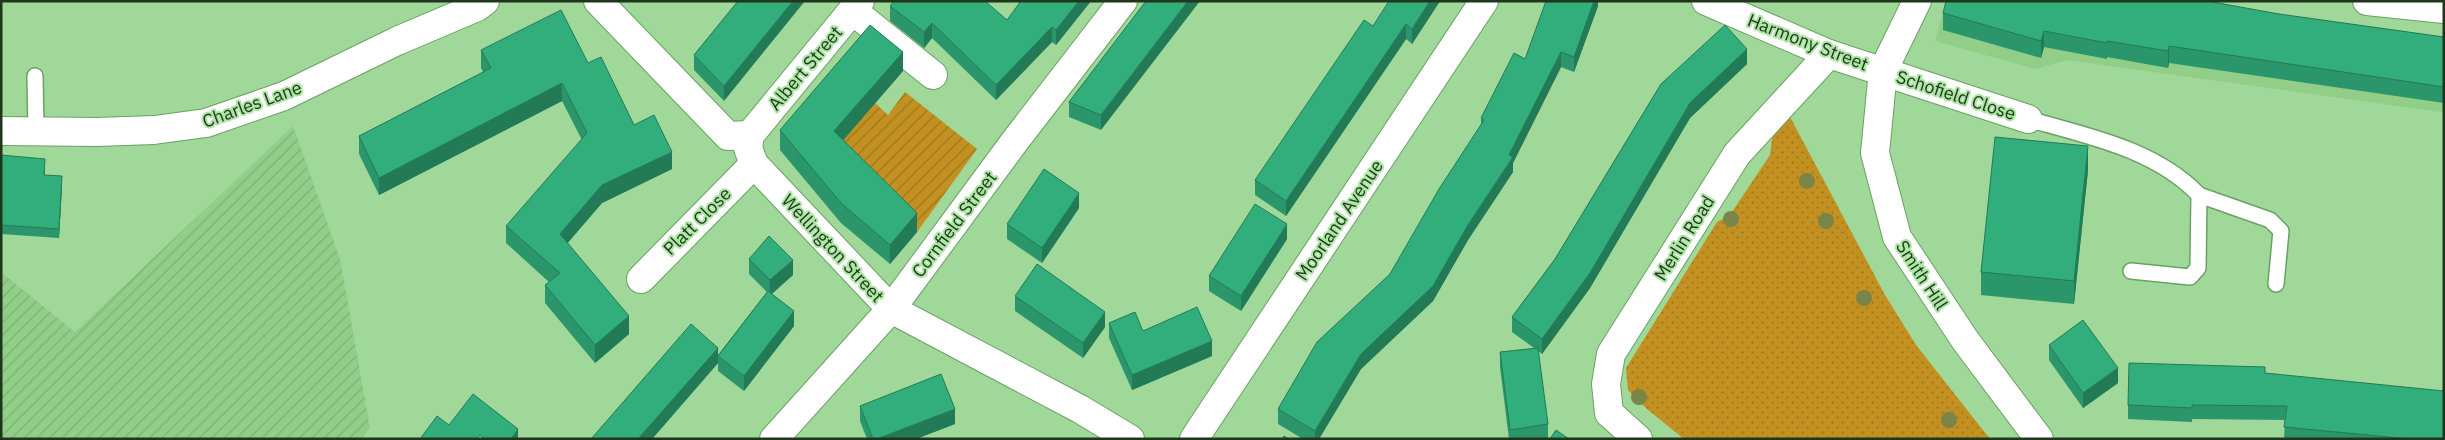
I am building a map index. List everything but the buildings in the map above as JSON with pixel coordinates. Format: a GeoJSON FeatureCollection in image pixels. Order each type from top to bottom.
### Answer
{"type":"FeatureCollection","features":[{"type":"Feature","properties":{"kind":"street","name":"Charles Lane"},"geometry":{"type":"LineString","coordinates":[[1,131],[97,132],[154,130],[206,123],[284,96],[397,41],[477,7],[485,1]]}},
{"type":"Feature","properties":{"kind":"street"},"geometry":{"type":"LineString","coordinates":[[598,1],[728,136],[750,135],[748,148],[754,164]]}},
{"type":"Feature","properties":{"kind":"street","name":"Cornfield Street"},"geometry":{"type":"LineString","coordinates":[[774,439],[891,309],[1015,141],[1123,1]]}},
{"type":"Feature","properties":{"kind":"street","name":"Moorland Avenue"},"geometry":{"type":"LineString","coordinates":[[1194,439],[1484,1]]}},
{"type":"Feature","properties":{"kind":"street","name":"Harmony Street"},"geometry":{"type":"LineString","coordinates":[[1706,1],[1829,54],[1883,71]]}},
{"type":"Feature","properties":{"kind":"street","name":"Smith Hill"},"geometry":{"type":"LineString","coordinates":[[1917,1],[1883,71],[1875,152],[1897,238],[1965,340],[2039,439]]}},
{"type":"Feature","properties":{"kind":"street"},"geometry":{"type":"LineString","coordinates":[[2367,1],[2416,4],[2444,9]]}},
{"type":"Feature","properties":{"kind":"street"},"geometry":{"type":"LineString","coordinates":[[856,6],[933,75]]}},
{"type":"Feature","properties":{"kind":"street","name":"Albert Street"},"geometry":{"type":"LineString","coordinates":[[750,135],[856,6]]}},
{"type":"Feature","properties":{"kind":"street","name":"Merlin Road"},"geometry":{"type":"LineString","coordinates":[[1638,439],[1609,413],[1606,384],[1611,354],[1737,154],[1829,54]]}},
{"type":"Feature","properties":{"kind":"street","name":"Schofield Close"},"geometry":{"type":"LineString","coordinates":[[1883,71],[2028,119]]}},
{"type":"Feature","properties":{"kind":"street","name":"Wellington Street"},"geometry":{"type":"LineString","coordinates":[[754,164],[891,309],[1080,409],[1130,439]]}},
{"type":"Feature","properties":{"kind":"street","name":"Platt Close"},"geometry":{"type":"LineString","coordinates":[[641,279],[754,164]]}},
{"type":"Feature","properties":{"kind":"lane"},"geometry":{"type":"LineString","coordinates":[[35,76],[36,131]]}},
{"type":"Feature","properties":{"kind":"lane"},"geometry":{"type":"LineString","coordinates":[[2028,119],[2109,143],[2137,154],[2165,167],[2189,184],[2199,195],[2270,220],[2281,231],[2276,284]]}},
{"type":"Feature","properties":{"kind":"lane"},"geometry":{"type":"LineString","coordinates":[[2131,271],[2190,277],[2195,273],[2198,268],[2199,195]]}},
{"type":"Feature","properties":{"kind":"shaded area"},"geometry":{"type":"Polygon","coordinates":[[[1946,1],[2150,1],[2444,46],[2444,109],[2441,112],[2067,60],[2035,69],[1935,41],[1946,1]]]}},
{"type":"Feature","properties":{"kind":"shaded area"},"geometry":{"type":"Polygon","coordinates":[[[905,92],[977,149],[917,232],[834,151],[875,103],[888,115],[905,92]]]}},
{"type":"Feature","properties":{"kind":"shaded area"},"geometry":{"type":"Polygon","coordinates":[[[1790,117],[1885,295],[1916,345],[1990,439],[1684,439],[1647,409],[1628,390],[1626,368],[1717,222],[1730,215],[1770,155],[1773,133],[1790,117]]]}},
{"type":"Feature","properties":{"kind":"shaded area"},"geometry":{"type":"Polygon","coordinates":[[[293,126],[340,259],[370,428],[361,439],[1,439],[1,272],[75,332],[293,126]]]}}]}
